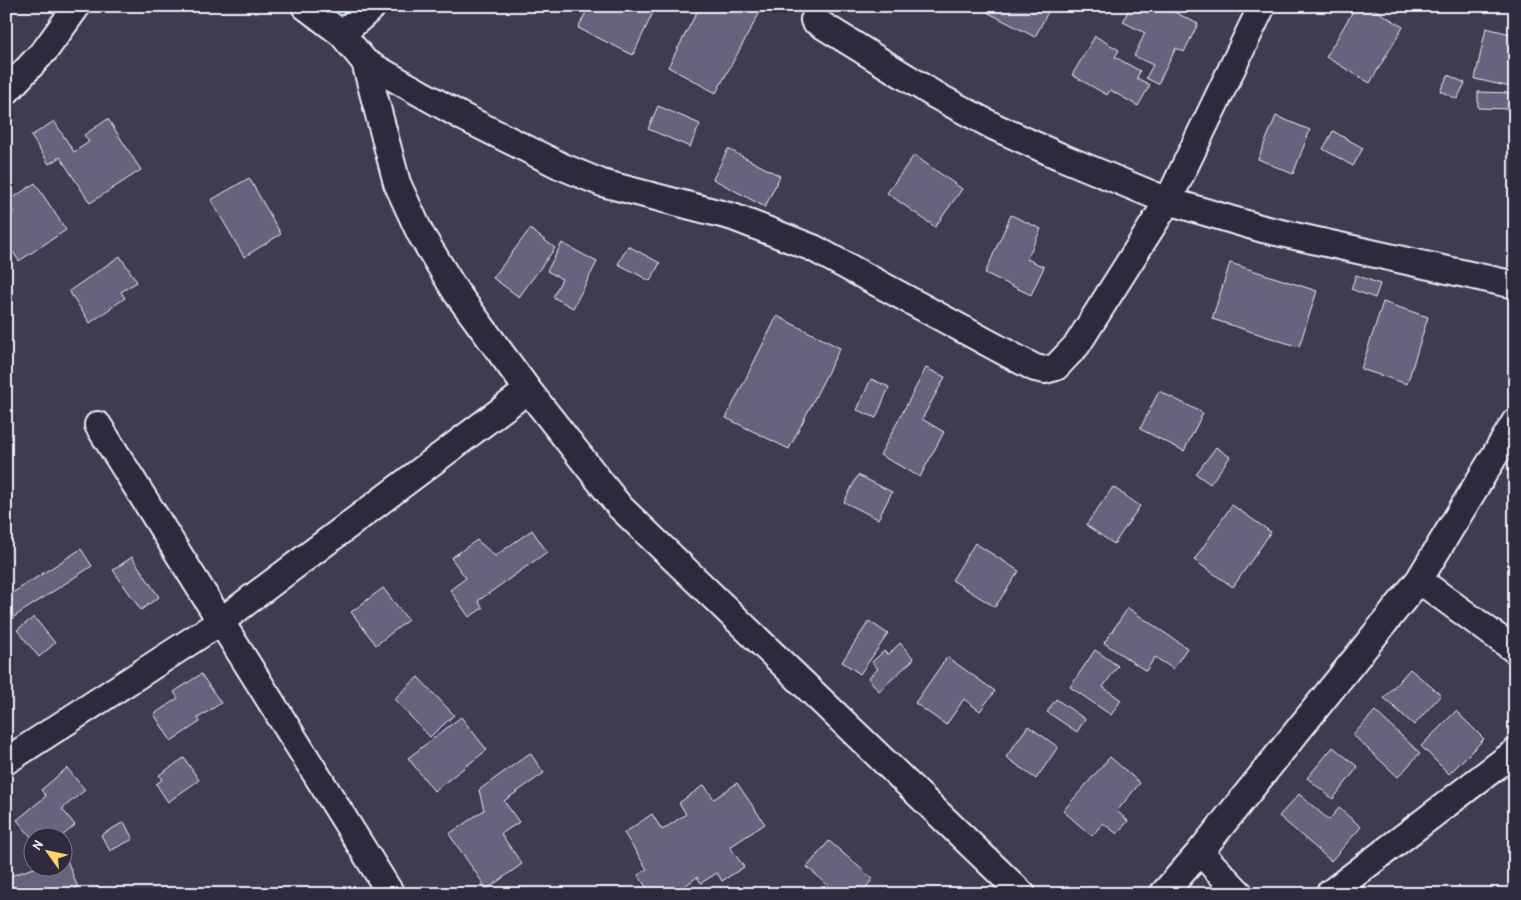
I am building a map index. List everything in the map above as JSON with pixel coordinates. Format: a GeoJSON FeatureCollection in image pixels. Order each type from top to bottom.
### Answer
{"type":"FeatureCollection","features":[{"type":"Feature","properties":{"kind":"street"},"geometry":{"type":"LineString","coordinates":[[6,92],[46,49],[77,6]]}},
{"type":"Feature","properties":{"kind":"street"},"geometry":{"type":"LineString","coordinates":[[305,6],[342,34],[365,62],[463,117],[561,166],[602,183],[733,217],[813,248],[1022,362],[1045,370],[1056,367],[1077,346],[1168,201],[1262,6]]}},
{"type":"Feature","properties":{"kind":"street"},"geometry":{"type":"LineString","coordinates":[[342,34],[373,6]]}},
{"type":"Feature","properties":{"kind":"street"},"geometry":{"type":"LineString","coordinates":[[814,20],[935,95],[995,127],[1168,201],[1263,230],[1515,285]]}},
{"type":"Feature","properties":{"kind":"street"},"geometry":{"type":"LineString","coordinates":[[365,62],[397,183],[420,233],[456,292],[528,390],[620,507],[1022,894]]}},
{"type":"Feature","properties":{"kind":"street"},"geometry":{"type":"LineString","coordinates":[[6,761],[220,622],[528,390]]}},
{"type":"Feature","properties":{"kind":"street"},"geometry":{"type":"LineString","coordinates":[[1164,894],[1419,580],[1515,422]]}},
{"type":"Feature","properties":{"kind":"street"},"geometry":{"type":"LineString","coordinates":[[98,425],[391,894]]}},
{"type":"Feature","properties":{"kind":"street"},"geometry":{"type":"LineString","coordinates":[[1419,580],[1515,650]]}},
{"type":"Feature","properties":{"kind":"street"},"geometry":{"type":"LineString","coordinates":[[1329,894],[1515,752]]}},
{"type":"Feature","properties":{"kind":"street"},"geometry":{"type":"LineString","coordinates":[[1200,852],[1240,894]]}},
{"type":"Feature","properties":{"kind":"building"},"geometry":{"type":"Polygon","coordinates":[[[589,6],[656,6],[633,55],[578,28],[589,6]]]}},
{"type":"Feature","properties":{"kind":"building"},"geometry":{"type":"Polygon","coordinates":[[[700,6],[749,6],[760,12],[716,93],[668,67],[700,6]]]}},
{"type":"Feature","properties":{"kind":"building"},"geometry":{"type":"Polygon","coordinates":[[[980,6],[1051,6],[1035,37],[979,8],[980,6]]]}},
{"type":"Feature","properties":{"kind":"building"},"geometry":{"type":"Polygon","coordinates":[[[1130,6],[1142,6],[1155,13],[1159,6],[1163,6],[1198,24],[1184,52],[1176,48],[1158,84],[1146,78],[1153,65],[1134,56],[1145,33],[1123,22],[1130,6]]]}},
{"type":"Feature","properties":{"kind":"building"},"geometry":{"type":"Polygon","coordinates":[[[1356,6],[1369,6],[1403,27],[1370,83],[1326,57],[1356,6]]]}},
{"type":"Feature","properties":{"kind":"building"},"geometry":{"type":"Polygon","coordinates":[[[1486,28],[1515,35],[1515,88],[1475,79],[1486,28]]]}},
{"type":"Feature","properties":{"kind":"building"},"geometry":{"type":"Polygon","coordinates":[[[1095,36],[1119,50],[1115,57],[1140,71],[1137,78],[1150,85],[1138,106],[1110,90],[1107,95],[1072,75],[1095,36]]]}},
{"type":"Feature","properties":{"kind":"building"},"geometry":{"type":"Polygon","coordinates":[[[1448,75],[1465,83],[1457,99],[1440,91],[1448,75]]]}},
{"type":"Feature","properties":{"kind":"building"},"geometry":{"type":"Polygon","coordinates":[[[1478,92],[1511,93],[1510,109],[1478,108],[1478,92]]]}},
{"type":"Feature","properties":{"kind":"building"},"geometry":{"type":"Polygon","coordinates":[[[658,106],[700,124],[690,147],[648,129],[658,106]]]}},
{"type":"Feature","properties":{"kind":"building"},"geometry":{"type":"Polygon","coordinates":[[[1276,116],[1310,130],[1293,174],[1258,159],[1276,116]]]}},
{"type":"Feature","properties":{"kind":"building"},"geometry":{"type":"Polygon","coordinates":[[[108,119],[141,170],[90,203],[60,157],[49,164],[31,136],[54,121],[74,152],[89,142],[84,135],[108,119]]]}},
{"type":"Feature","properties":{"kind":"building"},"geometry":{"type":"Polygon","coordinates":[[[1333,131],[1363,148],[1353,166],[1323,149],[1333,131]]]}},
{"type":"Feature","properties":{"kind":"building"},"geometry":{"type":"Polygon","coordinates":[[[728,149],[780,176],[765,207],[713,179],[728,149]]]}},
{"type":"Feature","properties":{"kind":"building"},"geometry":{"type":"Polygon","coordinates":[[[914,155],[962,189],[935,227],[887,193],[914,155]]]}},
{"type":"Feature","properties":{"kind":"building"},"geometry":{"type":"Polygon","coordinates":[[[249,178],[281,234],[244,257],[211,200],[249,178]]]}},
{"type":"Feature","properties":{"kind":"building"},"geometry":{"type":"Polygon","coordinates":[[[35,183],[66,230],[19,261],[6,241],[6,217],[14,212],[7,202],[35,183]]]}},
{"type":"Feature","properties":{"kind":"building"},"geometry":{"type":"Polygon","coordinates":[[[1011,215],[1041,229],[1027,259],[1044,267],[1031,295],[985,273],[1011,215]]]}},
{"type":"Feature","properties":{"kind":"building"},"geometry":{"type":"Polygon","coordinates":[[[530,229],[555,248],[519,297],[493,278],[530,229]]]}},
{"type":"Feature","properties":{"kind":"building"},"geometry":{"type":"Polygon","coordinates":[[[562,243],[597,262],[573,308],[553,297],[562,279],[547,271],[562,243]]]}},
{"type":"Feature","properties":{"kind":"building"},"geometry":{"type":"Polygon","coordinates":[[[628,246],[660,263],[650,281],[618,264],[628,246]]]}},
{"type":"Feature","properties":{"kind":"building"},"geometry":{"type":"Polygon","coordinates":[[[120,256],[137,282],[121,292],[125,298],[90,323],[69,291],[120,256]]]}},
{"type":"Feature","properties":{"kind":"building"},"geometry":{"type":"Polygon","coordinates":[[[1230,263],[1317,291],[1299,347],[1212,319],[1230,263]]]}},
{"type":"Feature","properties":{"kind":"building"},"geometry":{"type":"Polygon","coordinates":[[[1356,275],[1380,284],[1375,298],[1351,289],[1356,275]]]}},
{"type":"Feature","properties":{"kind":"building"},"geometry":{"type":"Polygon","coordinates":[[[1383,302],[1428,317],[1407,384],[1361,369],[1383,302]]]}},
{"type":"Feature","properties":{"kind":"building"},"geometry":{"type":"Polygon","coordinates":[[[777,316],[840,348],[789,449],[726,418],[777,316]]]}},
{"type":"Feature","properties":{"kind":"building"},"geometry":{"type":"Polygon","coordinates":[[[926,368],[945,377],[922,419],[944,432],[920,477],[880,455],[926,368]]]}},
{"type":"Feature","properties":{"kind":"building"},"geometry":{"type":"Polygon","coordinates":[[[871,379],[889,387],[876,418],[857,410],[871,379]]]}},
{"type":"Feature","properties":{"kind":"building"},"geometry":{"type":"Polygon","coordinates":[[[1159,391],[1203,413],[1184,451],[1140,429],[1159,391]]]}},
{"type":"Feature","properties":{"kind":"building"},"geometry":{"type":"Polygon","coordinates":[[[1216,447],[1230,457],[1210,484],[1196,474],[1216,447]]]}},
{"type":"Feature","properties":{"kind":"building"},"geometry":{"type":"Polygon","coordinates":[[[858,475],[892,492],[878,519],[844,502],[858,475]]]}},
{"type":"Feature","properties":{"kind":"building"},"geometry":{"type":"Polygon","coordinates":[[[1113,487],[1140,506],[1114,544],[1086,525],[1113,487]]]}},
{"type":"Feature","properties":{"kind":"building"},"geometry":{"type":"Polygon","coordinates":[[[1232,505],[1271,532],[1233,587],[1194,560],[1232,505]]]}},
{"type":"Feature","properties":{"kind":"building"},"geometry":{"type":"Polygon","coordinates":[[[532,530],[547,552],[478,601],[483,608],[469,617],[450,590],[466,578],[451,558],[477,540],[495,556],[532,530]]]}},
{"type":"Feature","properties":{"kind":"building"},"geometry":{"type":"Polygon","coordinates":[[[975,543],[1019,571],[995,607],[952,580],[975,543]]]}},
{"type":"Feature","properties":{"kind":"building"},"geometry":{"type":"Polygon","coordinates":[[[81,549],[92,566],[6,622],[6,597],[81,549]]]}},
{"type":"Feature","properties":{"kind":"building"},"geometry":{"type":"Polygon","coordinates":[[[132,557],[159,597],[141,610],[113,570],[132,557]]]}},
{"type":"Feature","properties":{"kind":"building"},"geometry":{"type":"Polygon","coordinates":[[[383,588],[408,620],[376,645],[351,612],[383,588]]]}},
{"type":"Feature","properties":{"kind":"building"},"geometry":{"type":"Polygon","coordinates":[[[1128,608],[1187,648],[1173,669],[1155,657],[1146,671],[1104,643],[1128,608]]]}},
{"type":"Feature","properties":{"kind":"building"},"geometry":{"type":"Polygon","coordinates":[[[34,617],[55,643],[39,657],[17,630],[34,617]]]}},
{"type":"Feature","properties":{"kind":"building"},"geometry":{"type":"Polygon","coordinates":[[[869,621],[888,634],[860,674],[842,662],[869,621]]]}},
{"type":"Feature","properties":{"kind":"building"},"geometry":{"type":"Polygon","coordinates":[[[900,643],[914,659],[879,691],[868,678],[878,669],[872,662],[884,651],[888,655],[900,643]]]}},
{"type":"Feature","properties":{"kind":"building"},"geometry":{"type":"Polygon","coordinates":[[[1095,650],[1118,666],[1103,687],[1121,700],[1111,715],[1070,687],[1095,650]]]}},
{"type":"Feature","properties":{"kind":"building"},"geometry":{"type":"Polygon","coordinates":[[[947,657],[995,691],[980,711],[964,699],[946,725],[915,703],[947,657]]]}},
{"type":"Feature","properties":{"kind":"building"},"geometry":{"type":"Polygon","coordinates":[[[1410,669],[1441,695],[1414,725],[1384,698],[1410,669]]]}},
{"type":"Feature","properties":{"kind":"building"},"geometry":{"type":"Polygon","coordinates":[[[201,674],[221,703],[198,718],[200,722],[171,741],[154,714],[178,698],[174,692],[201,674]]]}},
{"type":"Feature","properties":{"kind":"building"},"geometry":{"type":"Polygon","coordinates":[[[418,677],[454,715],[430,737],[394,699],[418,677]]]}},
{"type":"Feature","properties":{"kind":"building"},"geometry":{"type":"Polygon","coordinates":[[[1056,699],[1085,719],[1077,732],[1047,712],[1056,699]]]}},
{"type":"Feature","properties":{"kind":"building"},"geometry":{"type":"Polygon","coordinates":[[[1375,711],[1420,753],[1398,777],[1353,735],[1375,711]]]}},
{"type":"Feature","properties":{"kind":"building"},"geometry":{"type":"Polygon","coordinates":[[[1456,711],[1484,739],[1449,774],[1421,746],[1456,711]]]}},
{"type":"Feature","properties":{"kind":"building"},"geometry":{"type":"Polygon","coordinates":[[[461,717],[487,750],[434,791],[408,758],[461,717]]]}},
{"type":"Feature","properties":{"kind":"building"},"geometry":{"type":"Polygon","coordinates":[[[1028,726],[1058,747],[1036,779],[1006,757],[1028,726]]]}},
{"type":"Feature","properties":{"kind":"building"},"geometry":{"type":"Polygon","coordinates":[[[1333,747],[1358,767],[1333,799],[1307,778],[1333,747]]]}},
{"type":"Feature","properties":{"kind":"building"},"geometry":{"type":"Polygon","coordinates":[[[530,753],[544,773],[504,801],[519,822],[501,834],[522,864],[487,889],[449,834],[484,810],[479,790],[530,753]]]}},
{"type":"Feature","properties":{"kind":"building"},"geometry":{"type":"Polygon","coordinates":[[[1110,757],[1140,783],[1117,811],[1128,821],[1117,834],[1103,823],[1092,836],[1063,811],[1110,757]]]}},
{"type":"Feature","properties":{"kind":"building"},"geometry":{"type":"Polygon","coordinates":[[[184,758],[199,780],[168,802],[156,784],[162,780],[159,775],[184,758]]]}},
{"type":"Feature","properties":{"kind":"building"},"geometry":{"type":"Polygon","coordinates":[[[67,768],[85,790],[62,809],[75,825],[72,828],[24,828],[17,820],[46,796],[41,790],[67,768]]]}},
{"type":"Feature","properties":{"kind":"building"},"geometry":{"type":"Polygon","coordinates":[[[737,783],[765,824],[730,847],[744,867],[722,881],[717,873],[701,883],[697,877],[674,894],[651,894],[638,875],[647,869],[624,833],[652,814],[662,830],[686,814],[679,803],[704,785],[714,799],[737,783]]]}},
{"type":"Feature","properties":{"kind":"building"},"geometry":{"type":"Polygon","coordinates":[[[1299,794],[1329,820],[1339,808],[1361,827],[1331,861],[1279,816],[1299,794]]]}},
{"type":"Feature","properties":{"kind":"building"},"geometry":{"type":"Polygon","coordinates":[[[124,822],[133,839],[110,851],[101,835],[124,822]]]}},
{"type":"Feature","properties":{"kind":"building"},"geometry":{"type":"Polygon","coordinates":[[[829,841],[873,879],[860,894],[838,894],[807,867],[829,841]]]}},
{"type":"Feature","properties":{"kind":"building"},"geometry":{"type":"Polygon","coordinates":[[[22,872],[22,878],[72,878],[72,873],[78,888],[64,894],[14,894],[7,877],[22,872]]]}},
{"type":"Feature","properties":{"kind":"building"},"geometry":{"type":"Polygon","coordinates":[[[733,887],[738,894],[725,894],[733,887]]]}}]}
